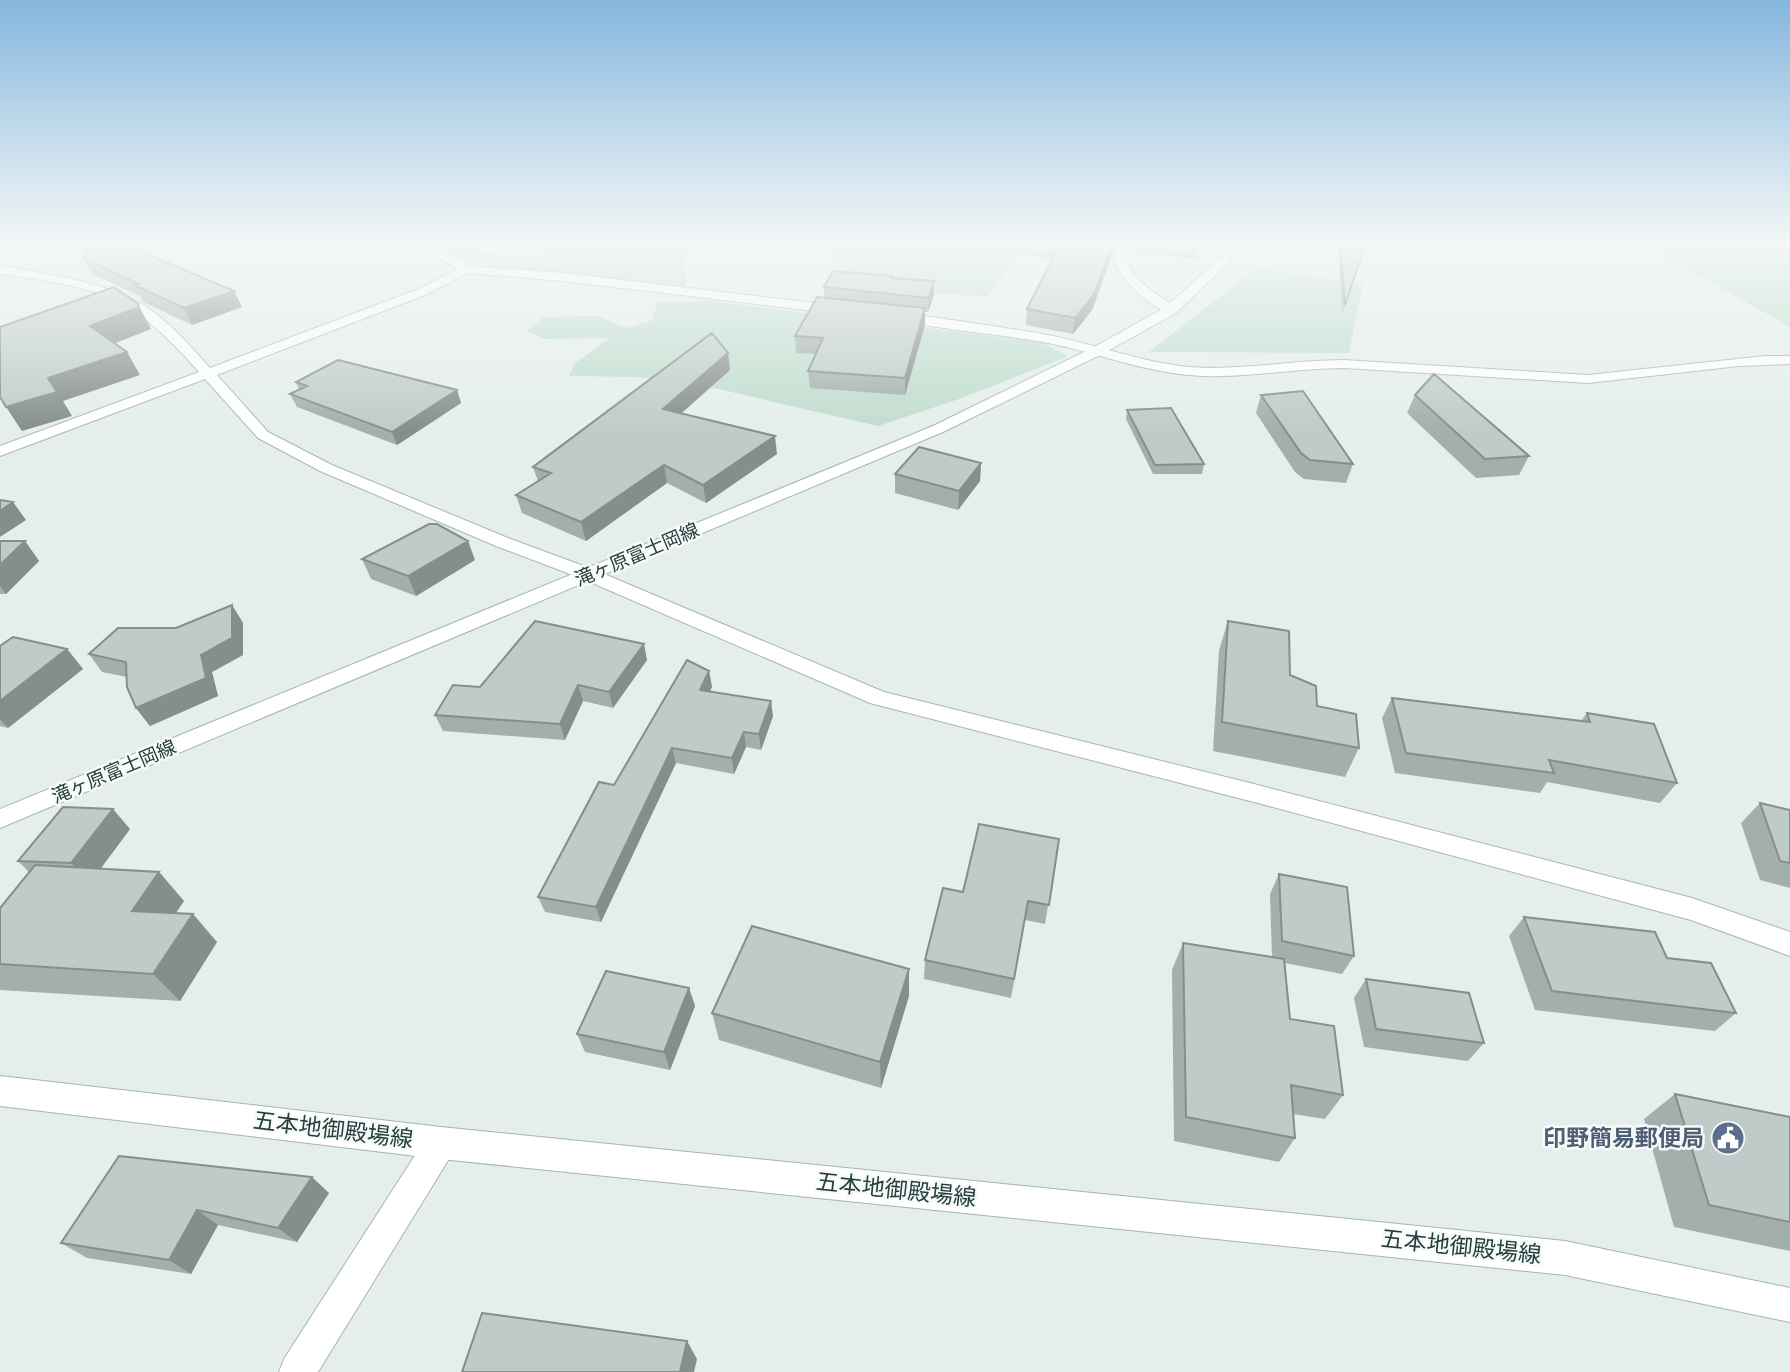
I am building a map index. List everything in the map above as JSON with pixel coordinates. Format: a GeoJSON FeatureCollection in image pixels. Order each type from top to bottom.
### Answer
{"type":"FeatureCollection","features":[{"type":"Feature","properties":{"kind":"street"},"geometry":{"type":"LineString","coordinates":[[130,304],[174,336],[263,436],[326,468],[502,542],[590,575],[878,698],[1692,909],[1790,944]]}},
{"type":"Feature","properties":{"kind":"street"},"geometry":{"type":"LineString","coordinates":[[0,451],[206,375],[386,304]]}},
{"type":"Feature","properties":{"kind":"street"},"geometry":{"type":"LineString","coordinates":[[791,304],[858,312]]}},
{"type":"Feature","properties":{"kind":"street"},"geometry":{"type":"LineString","coordinates":[[1163,304],[1171,310]]}},
{"type":"Feature","properties":{"kind":"street","name":"滝ヶ原富士岡線"},"geometry":{"type":"LineString","coordinates":[[0,819],[938,429],[1099,350],[1177,304]]}},
{"type":"Feature","properties":{"kind":"street"},"geometry":{"type":"LineString","coordinates":[[883,314],[1036,337],[1099,350],[1158,367],[1189,371],[1229,373],[1310,364],[1344,364],[1588,379],[1621,377],[1742,359],[1790,360]]}},
{"type":"Feature","properties":{"kind":"street","name":"五本地御殿場線"},"geometry":{"type":"LineString","coordinates":[[0,1091],[441,1143],[1565,1258],[1790,1305]]}},
{"type":"Feature","properties":{"kind":"street"},"geometry":{"type":"LineString","coordinates":[[297,1372],[441,1143]]}},
{"type":"Feature","properties":{"kind":"green space"},"geometry":{"type":"Polygon","coordinates":[[[657,304],[734,304],[1041,342],[1068,356],[959,399],[878,426],[701,385],[637,377],[569,376],[575,363],[610,338],[545,339],[526,331],[544,317],[597,316],[627,328],[653,320],[657,304]]]}},
{"type":"Feature","properties":{"kind":"green space"},"geometry":{"type":"Polygon","coordinates":[[[1210,304],[1359,304],[1349,353],[1149,352],[1210,304]]]}},
{"type":"Feature","properties":{"kind":"green space"},"geometry":{"type":"Polygon","coordinates":[[[1749,304],[1790,304],[1790,327],[1749,304]]]}},
{"type":"Feature","properties":{"kind":"building"},"geometry":{"type":"Polygon","coordinates":[[[65,304],[138,304],[139,307],[90,326],[127,352],[48,378],[57,392],[6,407],[0,397],[0,327],[65,304]]]}},
{"type":"Feature","properties":{"kind":"building"},"geometry":{"type":"Polygon","coordinates":[[[175,304],[196,304],[184,308],[175,304]]]}},
{"type":"Feature","properties":{"kind":"building"},"geometry":{"type":"Polygon","coordinates":[[[813,304],[886,304],[925,308],[905,378],[808,371],[823,338],[795,336],[813,304]]]}},
{"type":"Feature","properties":{"kind":"building"},"geometry":{"type":"Polygon","coordinates":[[[1030,304],[1086,304],[1075,318],[1027,309],[1030,304]]]}},
{"type":"Feature","properties":{"kind":"building"},"geometry":{"type":"Polygon","coordinates":[[[712,333],[728,353],[663,409],[775,436],[703,485],[664,465],[581,522],[516,495],[551,473],[533,467],[712,333]]]}},
{"type":"Feature","properties":{"kind":"building"},"geometry":{"type":"Polygon","coordinates":[[[338,360],[457,390],[392,432],[290,394],[307,386],[296,382],[338,360]]]}},
{"type":"Feature","properties":{"kind":"building"},"geometry":{"type":"Polygon","coordinates":[[[1434,374],[1529,456],[1485,459],[1415,395],[1434,374]]]}},
{"type":"Feature","properties":{"kind":"building"},"geometry":{"type":"Polygon","coordinates":[[[1303,391],[1353,464],[1310,460],[1301,453],[1261,395],[1303,391]]]}},
{"type":"Feature","properties":{"kind":"building"},"geometry":{"type":"Polygon","coordinates":[[[1171,408],[1204,464],[1155,465],[1127,410],[1171,408]]]}},
{"type":"Feature","properties":{"kind":"building"},"geometry":{"type":"Polygon","coordinates":[[[919,447],[981,463],[959,491],[895,474],[919,447]]]}},
{"type":"Feature","properties":{"kind":"building"},"geometry":{"type":"Polygon","coordinates":[[[0,500],[13,502],[0,511],[0,500]]]}},
{"type":"Feature","properties":{"kind":"building"},"geometry":{"type":"Polygon","coordinates":[[[429,524],[437,524],[468,541],[408,576],[362,559],[429,524]]]}},
{"type":"Feature","properties":{"kind":"building"},"geometry":{"type":"Polygon","coordinates":[[[0,541],[25,541],[0,565],[0,541]]]}},
{"type":"Feature","properties":{"kind":"building"},"geometry":{"type":"Polygon","coordinates":[[[232,605],[232,638],[201,655],[206,678],[136,708],[127,687],[126,662],[89,654],[118,628],[176,628],[232,605]]]}},
{"type":"Feature","properties":{"kind":"building"},"geometry":{"type":"Polygon","coordinates":[[[535,621],[644,644],[609,692],[578,685],[560,724],[435,715],[453,685],[480,687],[535,621]]]}},
{"type":"Feature","properties":{"kind":"building"},"geometry":{"type":"Polygon","coordinates":[[[1228,621],[1289,631],[1290,675],[1316,686],[1317,706],[1356,714],[1359,748],[1222,722],[1228,621]]]}},
{"type":"Feature","properties":{"kind":"building"},"geometry":{"type":"Polygon","coordinates":[[[13,637],[67,649],[0,701],[0,646],[13,637]]]}},
{"type":"Feature","properties":{"kind":"building"},"geometry":{"type":"Polygon","coordinates":[[[687,660],[709,671],[700,690],[771,701],[759,734],[744,732],[732,758],[672,748],[596,907],[538,897],[599,782],[614,785],[687,660]]]}},
{"type":"Feature","properties":{"kind":"building"},"geometry":{"type":"Polygon","coordinates":[[[1392,698],[1590,722],[1587,713],[1654,724],[1677,783],[1549,760],[1554,773],[1406,753],[1392,698]]]}},
{"type":"Feature","properties":{"kind":"building"},"geometry":{"type":"Polygon","coordinates":[[[1760,803],[1790,810],[1790,863],[1780,861],[1760,803]]]}},
{"type":"Feature","properties":{"kind":"building"},"geometry":{"type":"Polygon","coordinates":[[[63,807],[113,809],[71,863],[18,861],[63,807]]]}},
{"type":"Feature","properties":{"kind":"building"},"geometry":{"type":"Polygon","coordinates":[[[979,824],[1059,839],[1049,905],[1028,901],[1014,979],[925,960],[943,888],[963,892],[979,824]]]}},
{"type":"Feature","properties":{"kind":"building"},"geometry":{"type":"Polygon","coordinates":[[[35,865],[159,872],[132,911],[193,914],[153,974],[0,964],[0,908],[35,865]]]}},
{"type":"Feature","properties":{"kind":"building"},"geometry":{"type":"Polygon","coordinates":[[[1279,874],[1347,887],[1354,956],[1282,941],[1279,874]]]}},
{"type":"Feature","properties":{"kind":"building"},"geometry":{"type":"Polygon","coordinates":[[[1524,917],[1655,932],[1667,958],[1711,963],[1736,1013],[1552,991],[1524,917]]]}},
{"type":"Feature","properties":{"kind":"building"},"geometry":{"type":"Polygon","coordinates":[[[752,926],[909,969],[880,1062],[712,1013],[752,926]]]}},
{"type":"Feature","properties":{"kind":"building"},"geometry":{"type":"Polygon","coordinates":[[[1183,943],[1284,959],[1290,1019],[1334,1026],[1343,1095],[1291,1085],[1295,1138],[1186,1117],[1183,943]]]}},
{"type":"Feature","properties":{"kind":"building"},"geometry":{"type":"Polygon","coordinates":[[[606,971],[689,988],[664,1052],[577,1034],[606,971]]]}},
{"type":"Feature","properties":{"kind":"building"},"geometry":{"type":"Polygon","coordinates":[[[1366,979],[1469,993],[1484,1043],[1376,1029],[1366,979]]]}},
{"type":"Feature","properties":{"kind":"building"},"geometry":{"type":"Polygon","coordinates":[[[1675,1094],[1790,1117],[1790,1222],[1709,1205],[1675,1094]]]}},
{"type":"Feature","properties":{"kind":"building"},"geometry":{"type":"Polygon","coordinates":[[[119,1156],[312,1177],[278,1228],[197,1210],[169,1260],[61,1243],[119,1156]]]}},
{"type":"Feature","properties":{"kind":"building"},"geometry":{"type":"Polygon","coordinates":[[[482,1313],[687,1341],[680,1372],[462,1372],[482,1313]]]}},
{"type":"Feature","properties":{"kind":"place","name":"印野簡易郵便局"},"geometry":{"type":"Point","coordinates":[1728,1138]}}]}
